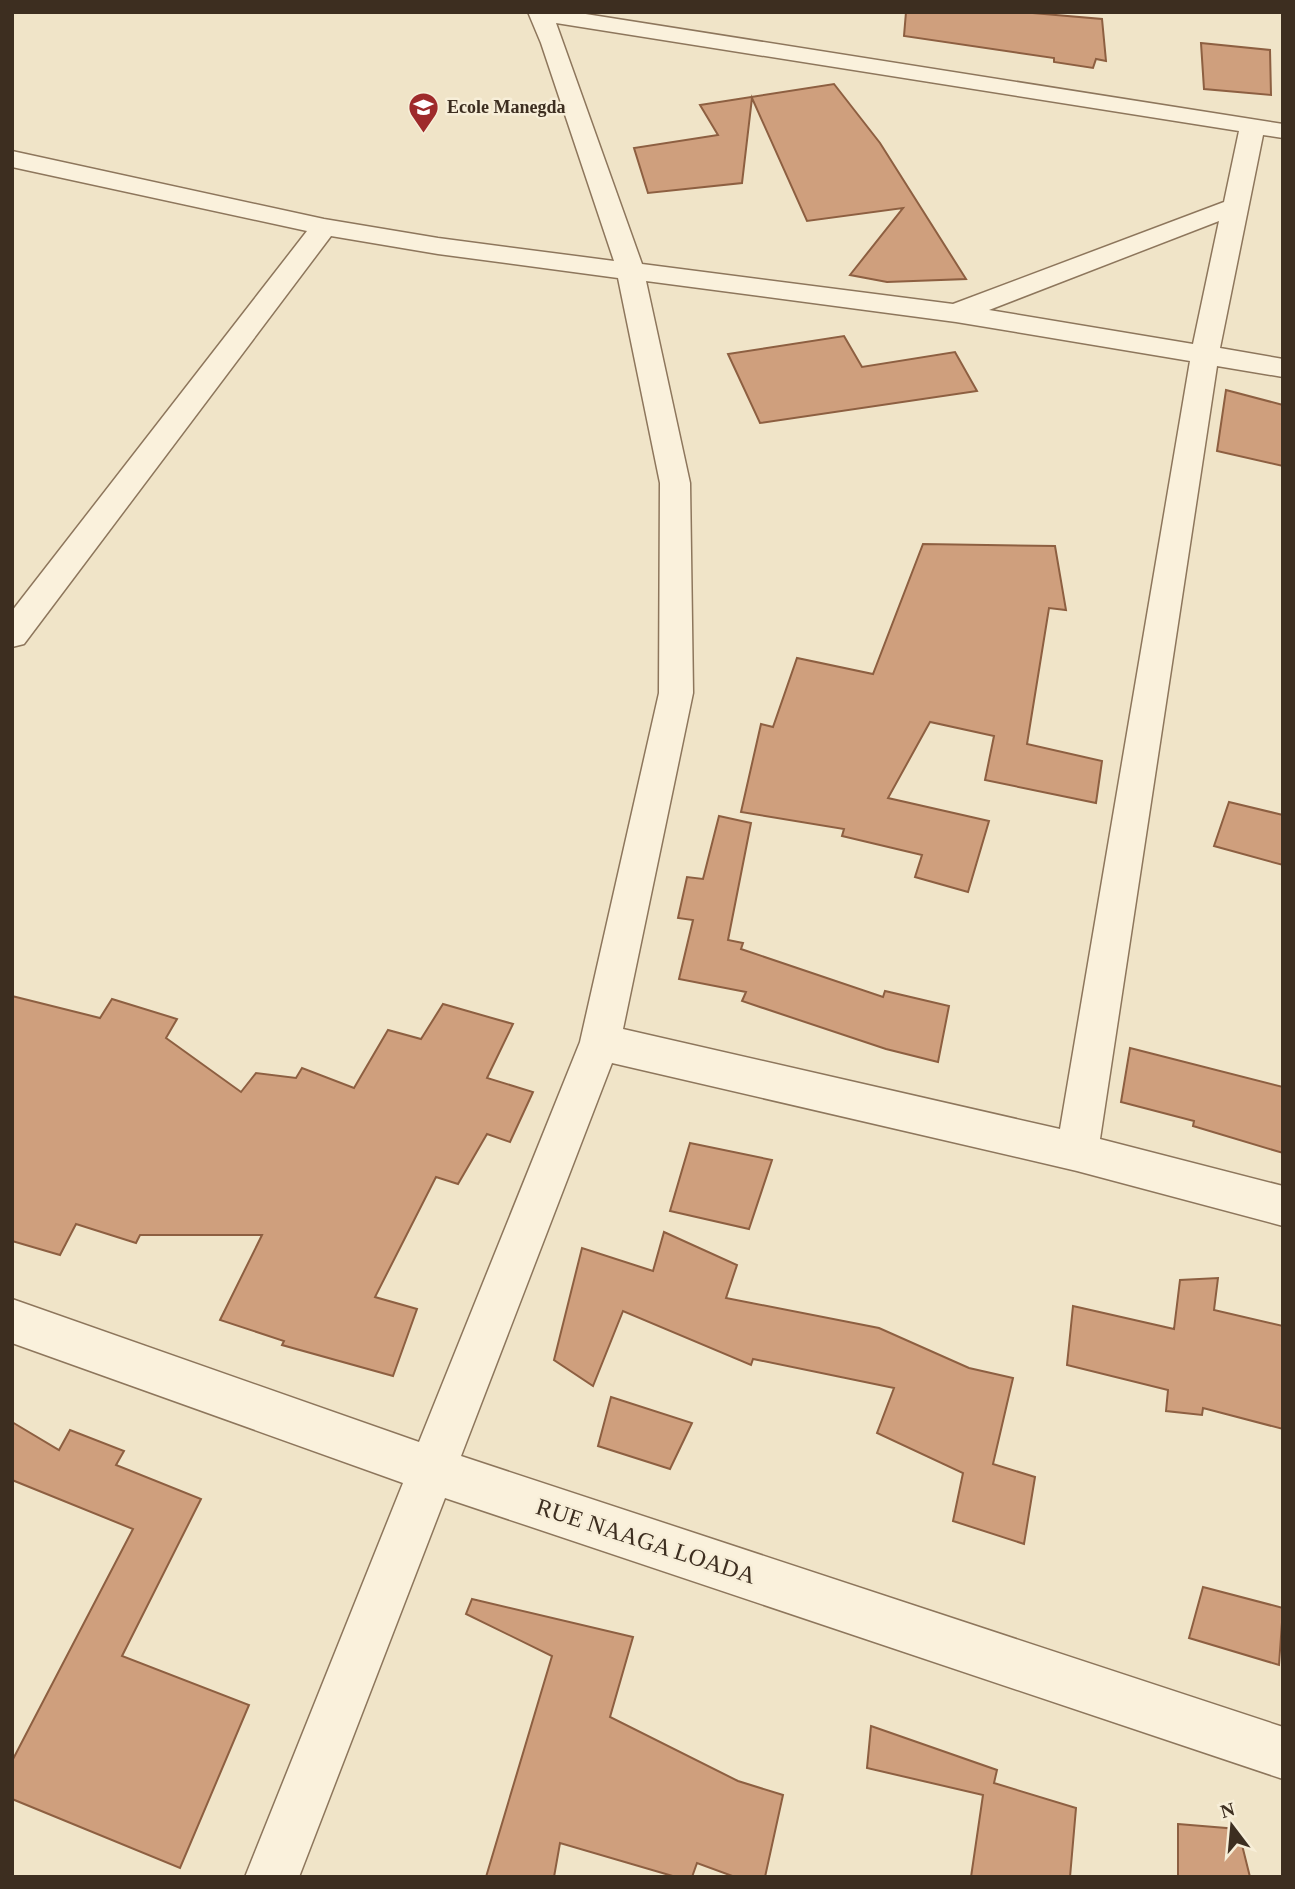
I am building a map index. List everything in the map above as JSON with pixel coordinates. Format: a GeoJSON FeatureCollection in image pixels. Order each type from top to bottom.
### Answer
{"type":"FeatureCollection","features":[{"type":"Feature","properties":{"kind":"street"},"geometry":{"type":"LineString","coordinates":[[540,13],[1268,129],[1236,206],[1205,354],[1077,1152]]}},
{"type":"Feature","properties":{"kind":"street"},"geometry":{"type":"LineString","coordinates":[[271,1877],[600,1042],[676,693],[675,483],[631,269],[553,43],[540,13]]}},
{"type":"Feature","properties":{"kind":"street"},"geometry":{"type":"LineString","coordinates":[[12,159],[324,228],[438,246],[956,313],[1283,368]]}},
{"type":"Feature","properties":{"kind":"street"},"geometry":{"type":"LineString","coordinates":[[956,313],[1236,206]]}},
{"type":"Feature","properties":{"kind":"street"},"geometry":{"type":"LineString","coordinates":[[12,635],[324,228]]}},
{"type":"Feature","properties":{"kind":"street"},"geometry":{"type":"LineString","coordinates":[[600,1042],[1077,1152],[1283,1206]]}},
{"type":"Feature","properties":{"kind":"street","name":"RUE NAAGA LOADA"},"geometry":{"type":"LineString","coordinates":[[12,1321],[432,1470],[1283,1753]]}},
{"type":"Feature","properties":{"kind":"building"},"geometry":{"type":"Polygon","coordinates":[[[906,12],[1021,12],[1102,19],[1106,61],[1096,59],[1093,68],[1054,62],[1054,58],[904,36],[906,12]]]}},
{"type":"Feature","properties":{"kind":"building"},"geometry":{"type":"Polygon","coordinates":[[[1201,43],[1270,50],[1271,95],[1204,89],[1201,43]]]}},
{"type":"Feature","properties":{"kind":"building"},"geometry":{"type":"Polygon","coordinates":[[[834,84],[880,143],[966,279],[887,282],[850,275],[903,208],[807,221],[752,98],[742,183],[648,193],[634,148],[718,135],[700,105],[834,84]]]}},
{"type":"Feature","properties":{"kind":"building"},"geometry":{"type":"Polygon","coordinates":[[[844,336],[862,367],[955,352],[977,391],[760,423],[728,354],[844,336]]]}},
{"type":"Feature","properties":{"kind":"building"},"geometry":{"type":"Polygon","coordinates":[[[1226,390],[1283,405],[1283,466],[1217,451],[1226,390]]]}},
{"type":"Feature","properties":{"kind":"building"},"geometry":{"type":"Polygon","coordinates":[[[923,544],[1055,546],[1066,610],[1049,608],[1027,744],[1102,761],[1096,803],[985,780],[994,736],[930,722],[888,798],[989,821],[968,892],[915,877],[922,855],[842,836],[844,829],[741,812],[761,724],[773,727],[797,658],[873,674],[923,544]]]}},
{"type":"Feature","properties":{"kind":"building"},"geometry":{"type":"Polygon","coordinates":[[[1229,802],[1283,815],[1283,865],[1214,846],[1229,802]]]}},
{"type":"Feature","properties":{"kind":"building"},"geometry":{"type":"Polygon","coordinates":[[[719,816],[751,823],[728,940],[743,943],[741,949],[883,997],[885,991],[949,1006],[938,1062],[886,1049],[742,1001],[746,992],[679,979],[693,920],[678,918],[687,877],[703,879],[719,816]]]}},
{"type":"Feature","properties":{"kind":"building"},"geometry":{"type":"Polygon","coordinates":[[[12,996],[100,1018],[112,999],[177,1019],[166,1038],[241,1092],[256,1073],[296,1078],[302,1068],[354,1088],[388,1030],[421,1039],[443,1004],[513,1024],[487,1078],[533,1092],[510,1142],[487,1134],[458,1184],[436,1177],[375,1297],[417,1309],[393,1376],[282,1345],[284,1341],[220,1320],[262,1235],[140,1235],[136,1243],[76,1224],[60,1255],[12,1241],[12,996]]]}},
{"type":"Feature","properties":{"kind":"building"},"geometry":{"type":"Polygon","coordinates":[[[1130,1048],[1283,1087],[1283,1153],[1193,1126],[1194,1121],[1121,1102],[1130,1048]]]}},
{"type":"Feature","properties":{"kind":"building"},"geometry":{"type":"Polygon","coordinates":[[[690,1143],[772,1160],[749,1229],[670,1211],[690,1143]]]}},
{"type":"Feature","properties":{"kind":"building"},"geometry":{"type":"Polygon","coordinates":[[[664,1232],[737,1265],[726,1298],[879,1328],[969,1368],[1013,1378],[993,1464],[1035,1477],[1024,1544],[953,1521],[963,1473],[877,1433],[894,1388],[753,1359],[751,1365],[623,1311],[593,1386],[554,1360],[582,1248],[653,1271],[664,1232]]]}},
{"type":"Feature","properties":{"kind":"building"},"geometry":{"type":"Polygon","coordinates":[[[1218,1278],[1214,1310],[1283,1326],[1283,1429],[1203,1408],[1202,1415],[1166,1411],[1168,1390],[1067,1365],[1073,1306],[1174,1329],[1180,1280],[1218,1278]]]}},
{"type":"Feature","properties":{"kind":"building"},"geometry":{"type":"Polygon","coordinates":[[[611,1397],[692,1423],[670,1469],[598,1446],[611,1397]]]}},
{"type":"Feature","properties":{"kind":"building"},"geometry":{"type":"Polygon","coordinates":[[[12,1422],[59,1450],[70,1430],[124,1451],[116,1465],[201,1499],[122,1656],[249,1705],[180,1868],[12,1799],[12,1761],[133,1529],[12,1480],[12,1422]]]}},
{"type":"Feature","properties":{"kind":"building"},"geometry":{"type":"Polygon","coordinates":[[[1203,1587],[1283,1608],[1279,1665],[1189,1638],[1203,1587]]]}},
{"type":"Feature","properties":{"kind":"building"},"geometry":{"type":"Polygon","coordinates":[[[472,1599],[633,1637],[610,1717],[738,1781],[783,1795],[765,1877],[735,1877],[697,1863],[692,1877],[676,1877],[560,1843],[554,1877],[486,1877],[552,1656],[466,1614],[472,1599]]]}},
{"type":"Feature","properties":{"kind":"building"},"geometry":{"type":"Polygon","coordinates":[[[871,1726],[997,1770],[994,1783],[1076,1808],[1070,1877],[971,1877],[983,1795],[867,1768],[871,1726]]]}},
{"type":"Feature","properties":{"kind":"building"},"geometry":{"type":"Polygon","coordinates":[[[1178,1824],[1238,1829],[1250,1877],[1178,1877],[1178,1824]]]}},
{"type":"Feature","properties":{"kind":"place","name":"Ecole Manegda"},"geometry":{"type":"Point","coordinates":[424,134]}}]}
